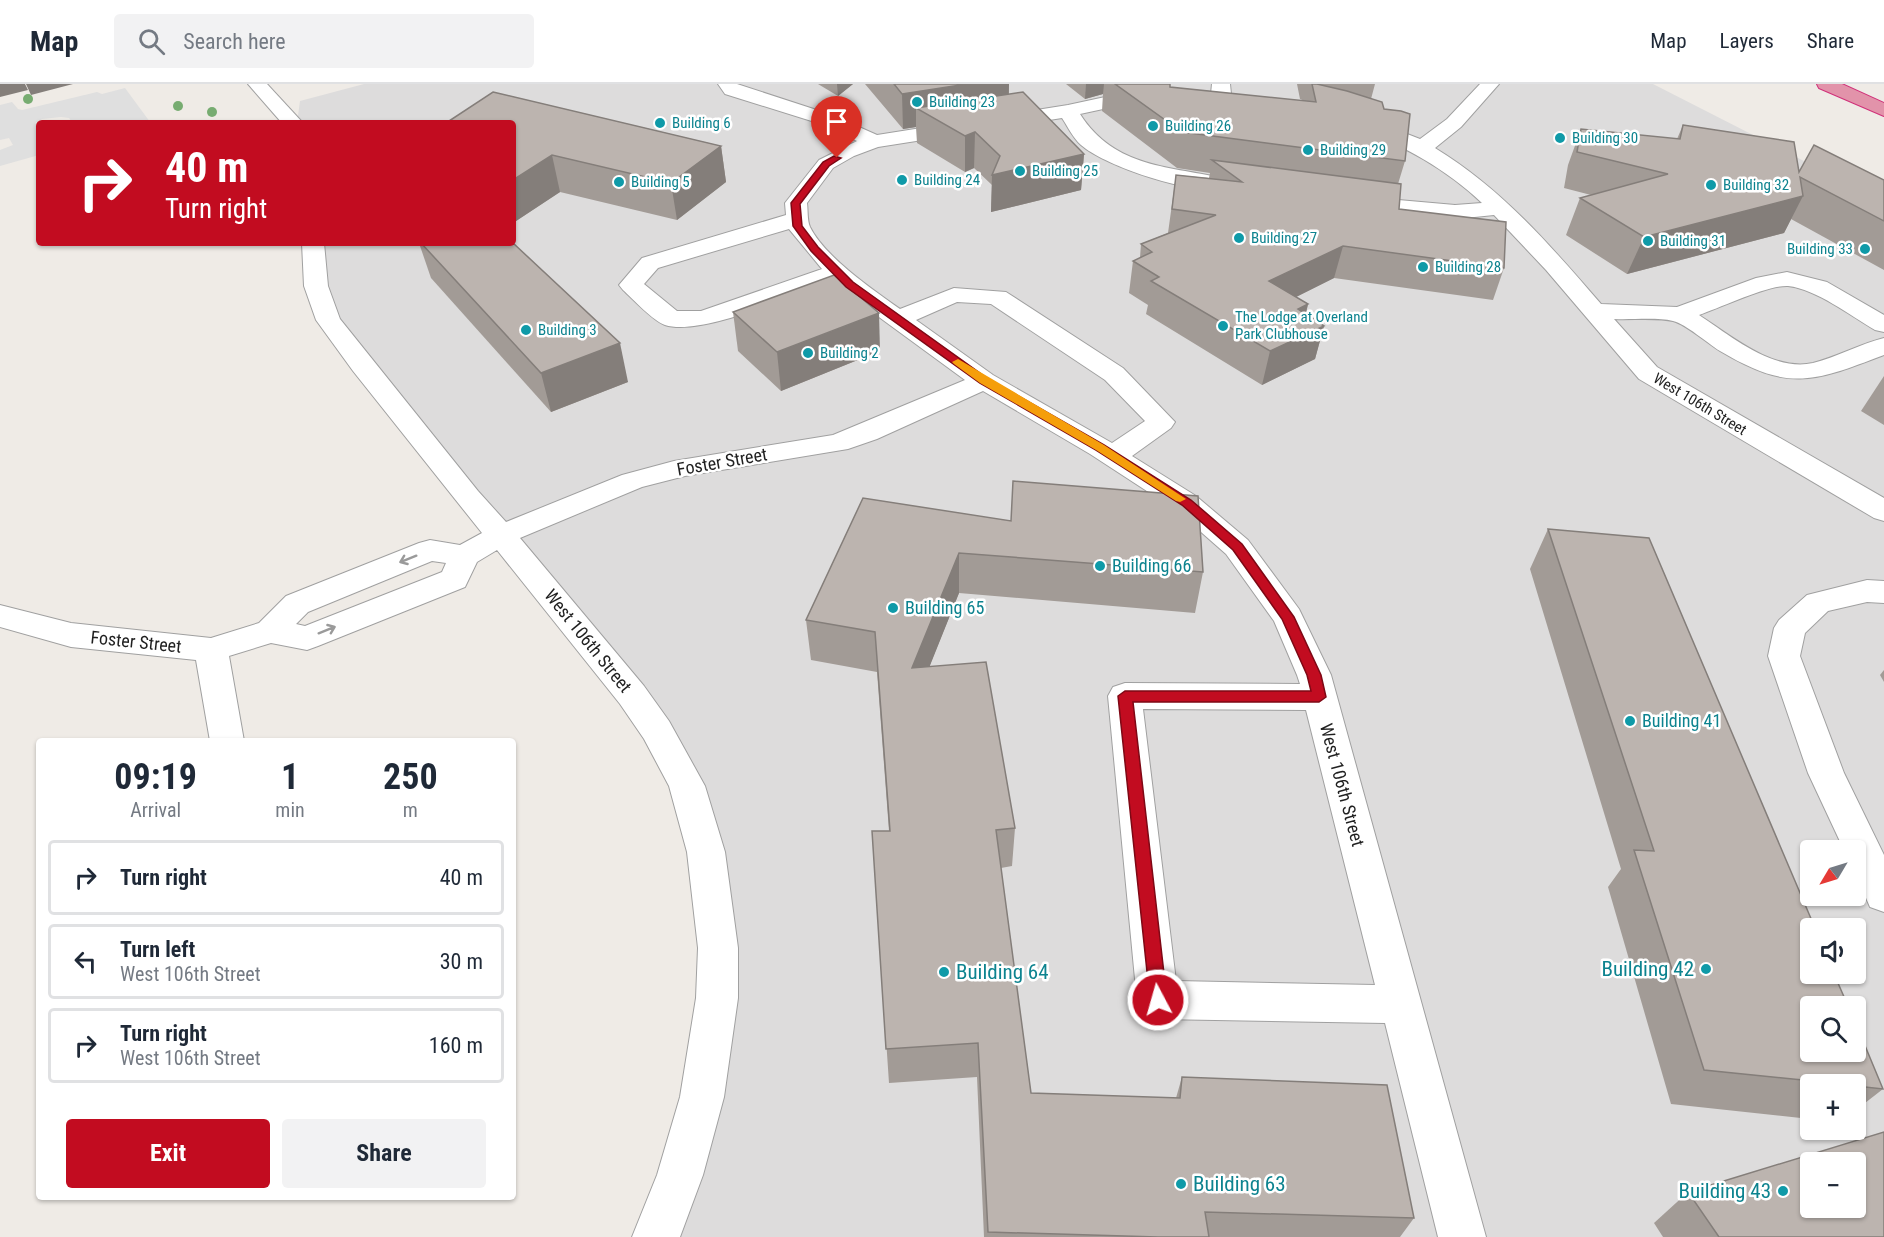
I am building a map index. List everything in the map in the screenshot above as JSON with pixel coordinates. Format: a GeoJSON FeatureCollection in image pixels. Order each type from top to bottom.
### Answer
{"type":"FeatureCollection","features":[{"type":"Feature","properties":{"kind":"highway"},"geometry":{"type":"LineString","coordinates":[[1826,84],[1884,110]]}},
{"type":"Feature","properties":{"kind":"street"},"geometry":{"type":"LineString","coordinates":[[257,84],[290,120]]}},
{"type":"Feature","properties":{"kind":"street"},"geometry":{"type":"LineString","coordinates":[[727,84],[732,90],[825,119],[874,142]]}},
{"type":"Feature","properties":{"kind":"street"},"geometry":{"type":"LineString","coordinates":[[1421,149],[1454,123],[1490,84]]}},
{"type":"Feature","properties":{"kind":"street"},"geometry":{"type":"LineString","coordinates":[[837,272],[704,318],[671,319],[632,285],[650,263],[797,219],[796,203],[826,164],[847,152],[874,142],[1068,111],[1141,94],[1165,93]]}},
{"type":"Feature","properties":{"kind":"street"},"geometry":{"type":"LineString","coordinates":[[1068,111],[1088,141],[1122,160],[1162,175],[1244,188]]}},
{"type":"Feature","properties":{"kind":"street","name":"West 106th Street"},"geometry":{"type":"LineString","coordinates":[[1341,117],[1372,126],[1421,149],[1448,165],[1477,187],[1549,257],[1648,373],[1884,511]]}},
{"type":"Feature","properties":{"kind":"street"},"geometry":{"type":"LineString","coordinates":[[1333,200],[1455,212],[1497,208]]}},
{"type":"Feature","properties":{"kind":"street","name":"West 106th Street"},"geometry":{"type":"LineString","coordinates":[[797,219],[798,226],[814,249],[850,285],[984,381],[1113,456],[1186,503],[1237,547],[1288,617],[1314,675],[1462,1237]]}},
{"type":"Feature","properties":{"kind":"street","name":"West 106th Street"},"geometry":{"type":"LineString","coordinates":[[313,246],[316,286],[328,320],[468,498],[632,695],[657,730],[687,786],[706,852],[717,948],[717,998],[702,1097],[680,1174],[656,1237]]}},
{"type":"Feature","properties":{"kind":"street"},"geometry":{"type":"LineString","coordinates":[[1593,311],[1680,314],[1764,283],[1787,279],[1819,287],[1884,325]]}},
{"type":"Feature","properties":{"kind":"street"},"geometry":{"type":"LineString","coordinates":[[897,319],[954,295],[997,297],[1114,374],[1161,422],[1113,456]]}},
{"type":"Feature","properties":{"kind":"street"},"geometry":{"type":"LineString","coordinates":[[1680,314],[1765,366],[1788,373],[1806,372],[1884,346]]}},
{"type":"Feature","properties":{"kind":"street","name":"Foster Street"},"geometry":{"type":"LineString","coordinates":[[0,616],[71,635],[211,650],[270,631],[307,638],[454,579],[464,556],[501,535],[632,481],[684,467],[838,443],[867,433],[984,381]]}},
{"type":"Feature","properties":{"kind":"street"},"geometry":{"type":"LineString","coordinates":[[1884,592],[1867,591],[1818,603],[1791,628],[1784,656],[1826,773],[1884,895]]}},
{"type":"Feature","properties":{"kind":"street"},"geometry":{"type":"LineString","coordinates":[[211,650],[226,738]]}},
{"type":"Feature","properties":{"kind":"street"},"geometry":{"type":"LineString","coordinates":[[1319,697],[1125,696],[1158,1000],[1399,1004]]}},
{"type":"Feature","properties":{"kind":"shaded area"},"geometry":{"type":"Polygon","coordinates":[[[364,84],[1653,84],[1884,202],[1884,1237],[656,1237],[717,998],[687,786],[328,320],[314,246],[516,246],[516,120],[297,120],[300,101],[364,84]]]}},
{"type":"Feature","properties":{"kind":"shaded area"},"geometry":{"type":"Polygon","coordinates":[[[125,88],[149,120],[71,120],[61,117],[36,120],[36,156],[0,166],[0,150],[13,145],[9,138],[0,140],[0,105],[12,102],[22,110],[97,92],[102,94],[125,88]]]}},
{"type":"Feature","properties":{"kind":"building"},"geometry":{"type":"Polygon","coordinates":[[[894,84],[967,84],[902,94],[894,84]]]}},
{"type":"Feature","properties":{"kind":"building"},"geometry":{"type":"Polygon","coordinates":[[[1115,84],[1170,84],[1170,87],[1316,102],[1312,84],[1347,91],[1382,102],[1384,109],[1410,114],[1405,161],[1182,132],[1115,84]]]}},
{"type":"Feature","properties":{"kind":"building"},"geometry":{"type":"Polygon","coordinates":[[[493,92],[721,146],[671,183],[552,155],[516,178],[516,120],[451,120],[493,92]]]}},
{"type":"Feature","properties":{"kind":"building"},"geometry":{"type":"Polygon","coordinates":[[[1023,92],[1084,154],[992,175],[1000,156],[975,132],[965,136],[916,108],[1023,92]]]}},
{"type":"Feature","properties":{"kind":"building"},"geometry":{"type":"Polygon","coordinates":[[[1683,125],[1794,142],[1799,172],[1814,145],[1884,180],[1884,221],[1800,177],[1803,196],[1644,237],[1580,198],[1668,174],[1577,152],[1581,129],[1680,139],[1683,125]]]}},
{"type":"Feature","properties":{"kind":"building"},"geometry":{"type":"Polygon","coordinates":[[[1212,160],[1401,184],[1399,209],[1506,222],[1504,268],[1343,246],[1269,281],[1308,304],[1298,309],[1324,326],[1270,351],[1151,281],[1159,277],[1133,261],[1152,252],[1141,244],[1216,215],[1172,209],[1176,175],[1242,182],[1212,160]]]}},
{"type":"Feature","properties":{"kind":"building"},"geometry":{"type":"Polygon","coordinates":[[[424,246],[516,246],[620,343],[541,373],[424,246]]]}},
{"type":"Feature","properties":{"kind":"building"},"geometry":{"type":"Polygon","coordinates":[[[834,275],[879,313],[777,352],[733,312],[834,275]]]}},
{"type":"Feature","properties":{"kind":"building"},"geometry":{"type":"Polygon","coordinates":[[[1013,481],[1198,496],[1203,572],[959,553],[912,668],[986,662],[1015,828],[996,830],[1031,1093],[1180,1098],[1182,1077],[1387,1085],[1414,1218],[1205,1212],[1209,1237],[988,1232],[978,1043],[886,1049],[872,831],[890,831],[875,632],[806,620],[863,498],[1011,521],[1013,481]]]}},
{"type":"Feature","properties":{"kind":"building"},"geometry":{"type":"Polygon","coordinates":[[[1548,529],[1649,538],[1800,893],[1800,906],[1806,906],[1811,918],[1800,918],[1800,984],[1838,984],[1844,996],[1800,996],[1800,1062],[1866,1062],[1866,1048],[1883,1089],[1866,1087],[1866,1074],[1800,1074],[1800,1080],[1704,1070],[1634,850],[1654,851],[1548,529]]]}},
{"type":"Feature","properties":{"kind":"building","name":"Building 43"},"geometry":{"type":"Polygon","coordinates":[[[1884,1132],[1884,1237],[1719,1237],[1688,1192],[1800,1158],[1800,1218],[1866,1218],[1866,1152],[1819,1152],[1858,1140],[1866,1140],[1866,1138],[1884,1132]]]}},
{"type":"Feature","properties":{"kind":"slow traffic"},"geometry":{"type":"LineString","coordinates":[[958,362],[984,381],[1100,448],[1180,499]]}},
{"type":"Feature","properties":{"kind":"place","name":"Building 23"},"geometry":{"type":"Point","coordinates":[917,102]}},
{"type":"Feature","properties":{"kind":"place","name":"Building 6"},"geometry":{"type":"Point","coordinates":[660,123]}},
{"type":"Feature","properties":{"kind":"place","name":"Building 26"},"geometry":{"type":"Point","coordinates":[1153,126]}},
{"type":"Feature","properties":{"kind":"place","name":"Building 30"},"geometry":{"type":"Point","coordinates":[1560,138]}},
{"type":"Feature","properties":{"kind":"place","name":"Building 29"},"geometry":{"type":"Point","coordinates":[1308,150]}},
{"type":"Feature","properties":{"kind":"place","name":"Building 25"},"geometry":{"type":"Point","coordinates":[1020,171]}},
{"type":"Feature","properties":{"kind":"place","name":"Building 24"},"geometry":{"type":"Point","coordinates":[902,180]}},
{"type":"Feature","properties":{"kind":"place","name":"Building 5"},"geometry":{"type":"Point","coordinates":[619,182]}},
{"type":"Feature","properties":{"kind":"place","name":"Building 32"},"geometry":{"type":"Point","coordinates":[1711,185]}},
{"type":"Feature","properties":{"kind":"place","name":"Building 27"},"geometry":{"type":"Point","coordinates":[1239,238]}},
{"type":"Feature","properties":{"kind":"place","name":"Building 31"},"geometry":{"type":"Point","coordinates":[1648,241]}},
{"type":"Feature","properties":{"kind":"place","name":"Building 33"},"geometry":{"type":"Point","coordinates":[1865,249]}},
{"type":"Feature","properties":{"kind":"place","name":"Building 28"},"geometry":{"type":"Point","coordinates":[1423,267]}},
{"type":"Feature","properties":{"kind":"place","name":"The Lodge at Overland Park Clubhouse"},"geometry":{"type":"Point","coordinates":[1223,326]}},
{"type":"Feature","properties":{"kind":"place","name":"Building 3"},"geometry":{"type":"Point","coordinates":[526,330]}},
{"type":"Feature","properties":{"kind":"place","name":"Building 2"},"geometry":{"type":"Point","coordinates":[808,353]}},
{"type":"Feature","properties":{"kind":"place","name":"Building 66"},"geometry":{"type":"Point","coordinates":[1100,566]}},
{"type":"Feature","properties":{"kind":"place","name":"Building 65"},"geometry":{"type":"Point","coordinates":[893,608]}},
{"type":"Feature","properties":{"kind":"place","name":"Building 41"},"geometry":{"type":"Point","coordinates":[1630,721]}},
{"type":"Feature","properties":{"kind":"place","name":"Building 42"},"geometry":{"type":"Point","coordinates":[1706,969]}},
{"type":"Feature","properties":{"kind":"place","name":"Building 64"},"geometry":{"type":"Point","coordinates":[944,972]}},
{"type":"Feature","properties":{"kind":"place","name":"Building 63"},"geometry":{"type":"Point","coordinates":[1181,1184]}},
{"type":"Feature","properties":{"kind":"place","name":"Building 43"},"geometry":{"type":"Point","coordinates":[1783,1191]}},
{"type":"Feature","properties":{"kind":"route"},"geometry":{"type":"LineString","coordinates":[[837,158],[826,164],[796,203],[798,226],[814,249],[850,285],[984,381],[1100,448],[1186,503],[1237,547],[1288,617],[1314,675],[1319,697],[1125,696],[1158,1000]]}}]}
